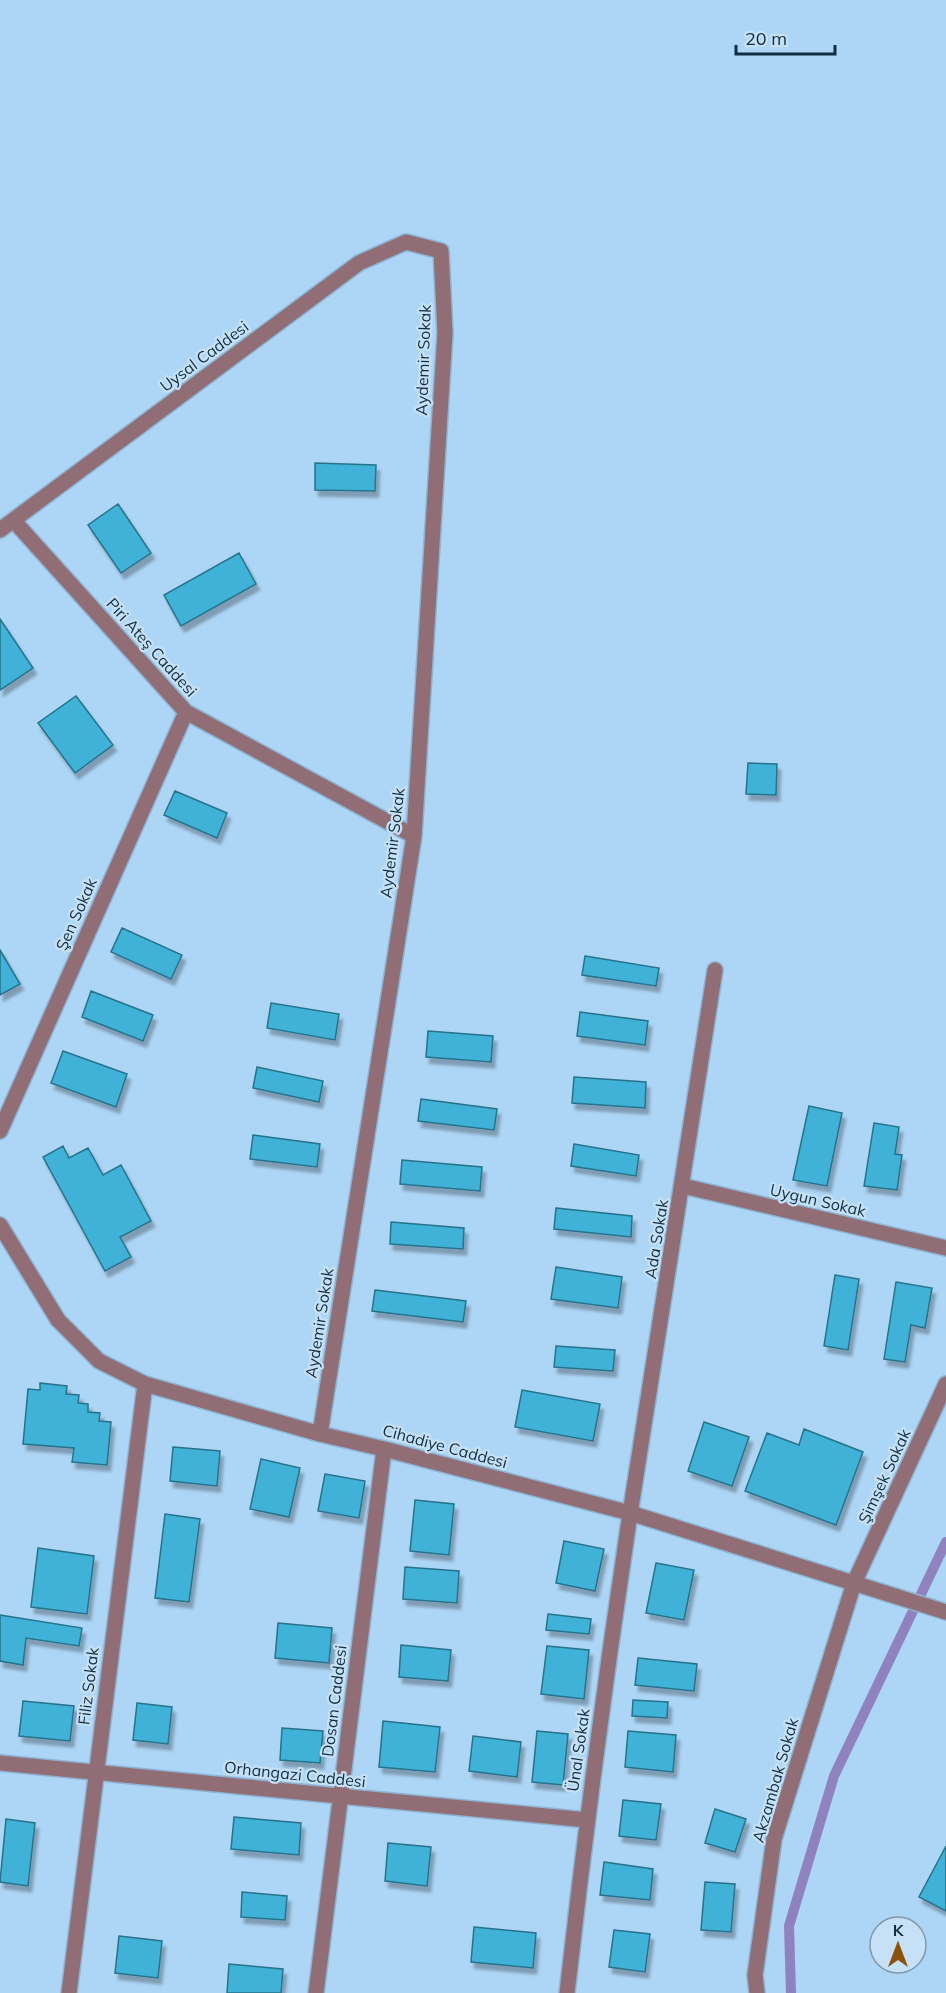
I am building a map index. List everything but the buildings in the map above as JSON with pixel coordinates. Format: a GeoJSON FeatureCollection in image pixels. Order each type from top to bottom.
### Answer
{"type":"FeatureCollection","features":[{"type":"Feature","properties":{"kind":"street","name":"Uysal Caddesi"},"geometry":{"type":"LineString","coordinates":[[0,530],[359,263],[406,242],[441,251]]}},
{"type":"Feature","properties":{"kind":"street","name":"Aydemir Sokak"},"geometry":{"type":"LineString","coordinates":[[320,1434],[414,836],[445,333],[441,251]]}},
{"type":"Feature","properties":{"kind":"street","name":"Piri Ateş Caddesi"},"geometry":{"type":"LineString","coordinates":[[14,521],[186,712],[414,836]]}},
{"type":"Feature","properties":{"kind":"street","name":"Şen Sokak"},"geometry":{"type":"LineString","coordinates":[[0,1131],[186,712]]}},
{"type":"Feature","properties":{"kind":"street","name":"Ada Sokak"},"geometry":{"type":"LineString","coordinates":[[630,1513],[715,970]]}},
{"type":"Feature","properties":{"kind":"street","name":"Uygun Sokak"},"geometry":{"type":"LineString","coordinates":[[683,1186],[946,1248]]}},
{"type":"Feature","properties":{"kind":"street","name":"Cihadiye Caddesi"},"geometry":{"type":"LineString","coordinates":[[0,1225],[58,1320],[99,1361],[145,1384],[320,1434],[630,1513],[946,1611]]}},
{"type":"Feature","properties":{"kind":"street","name":"Filiz Sokak"},"geometry":{"type":"LineString","coordinates":[[69,1993],[145,1384]]}},
{"type":"Feature","properties":{"kind":"street","name":"Şimşek Sokak"},"geometry":{"type":"LineString","coordinates":[[854,1583],[946,1384]]}},
{"type":"Feature","properties":{"kind":"street","name":"Dosan Caddesi"},"geometry":{"type":"LineString","coordinates":[[316,1993],[384,1449]]}},
{"type":"Feature","properties":{"kind":"street","name":"Ünal Sokak"},"geometry":{"type":"LineString","coordinates":[[567,1993],[587,1820],[630,1513]]}},
{"type":"Feature","properties":{"kind":"street","name":"Akzambak Sokak"},"geometry":{"type":"LineString","coordinates":[[758,1993],[755,1976],[774,1839],[854,1583]]}},
{"type":"Feature","properties":{"kind":"street","name":"Orhangazi Caddesi"},"geometry":{"type":"LineString","coordinates":[[0,1763],[587,1820]]}},
{"type":"Feature","properties":{"kind":"waterway"},"geometry":{"type":"LineString","coordinates":[[791,1993],[789,1926],[834,1776],[946,1542]]}}]}
